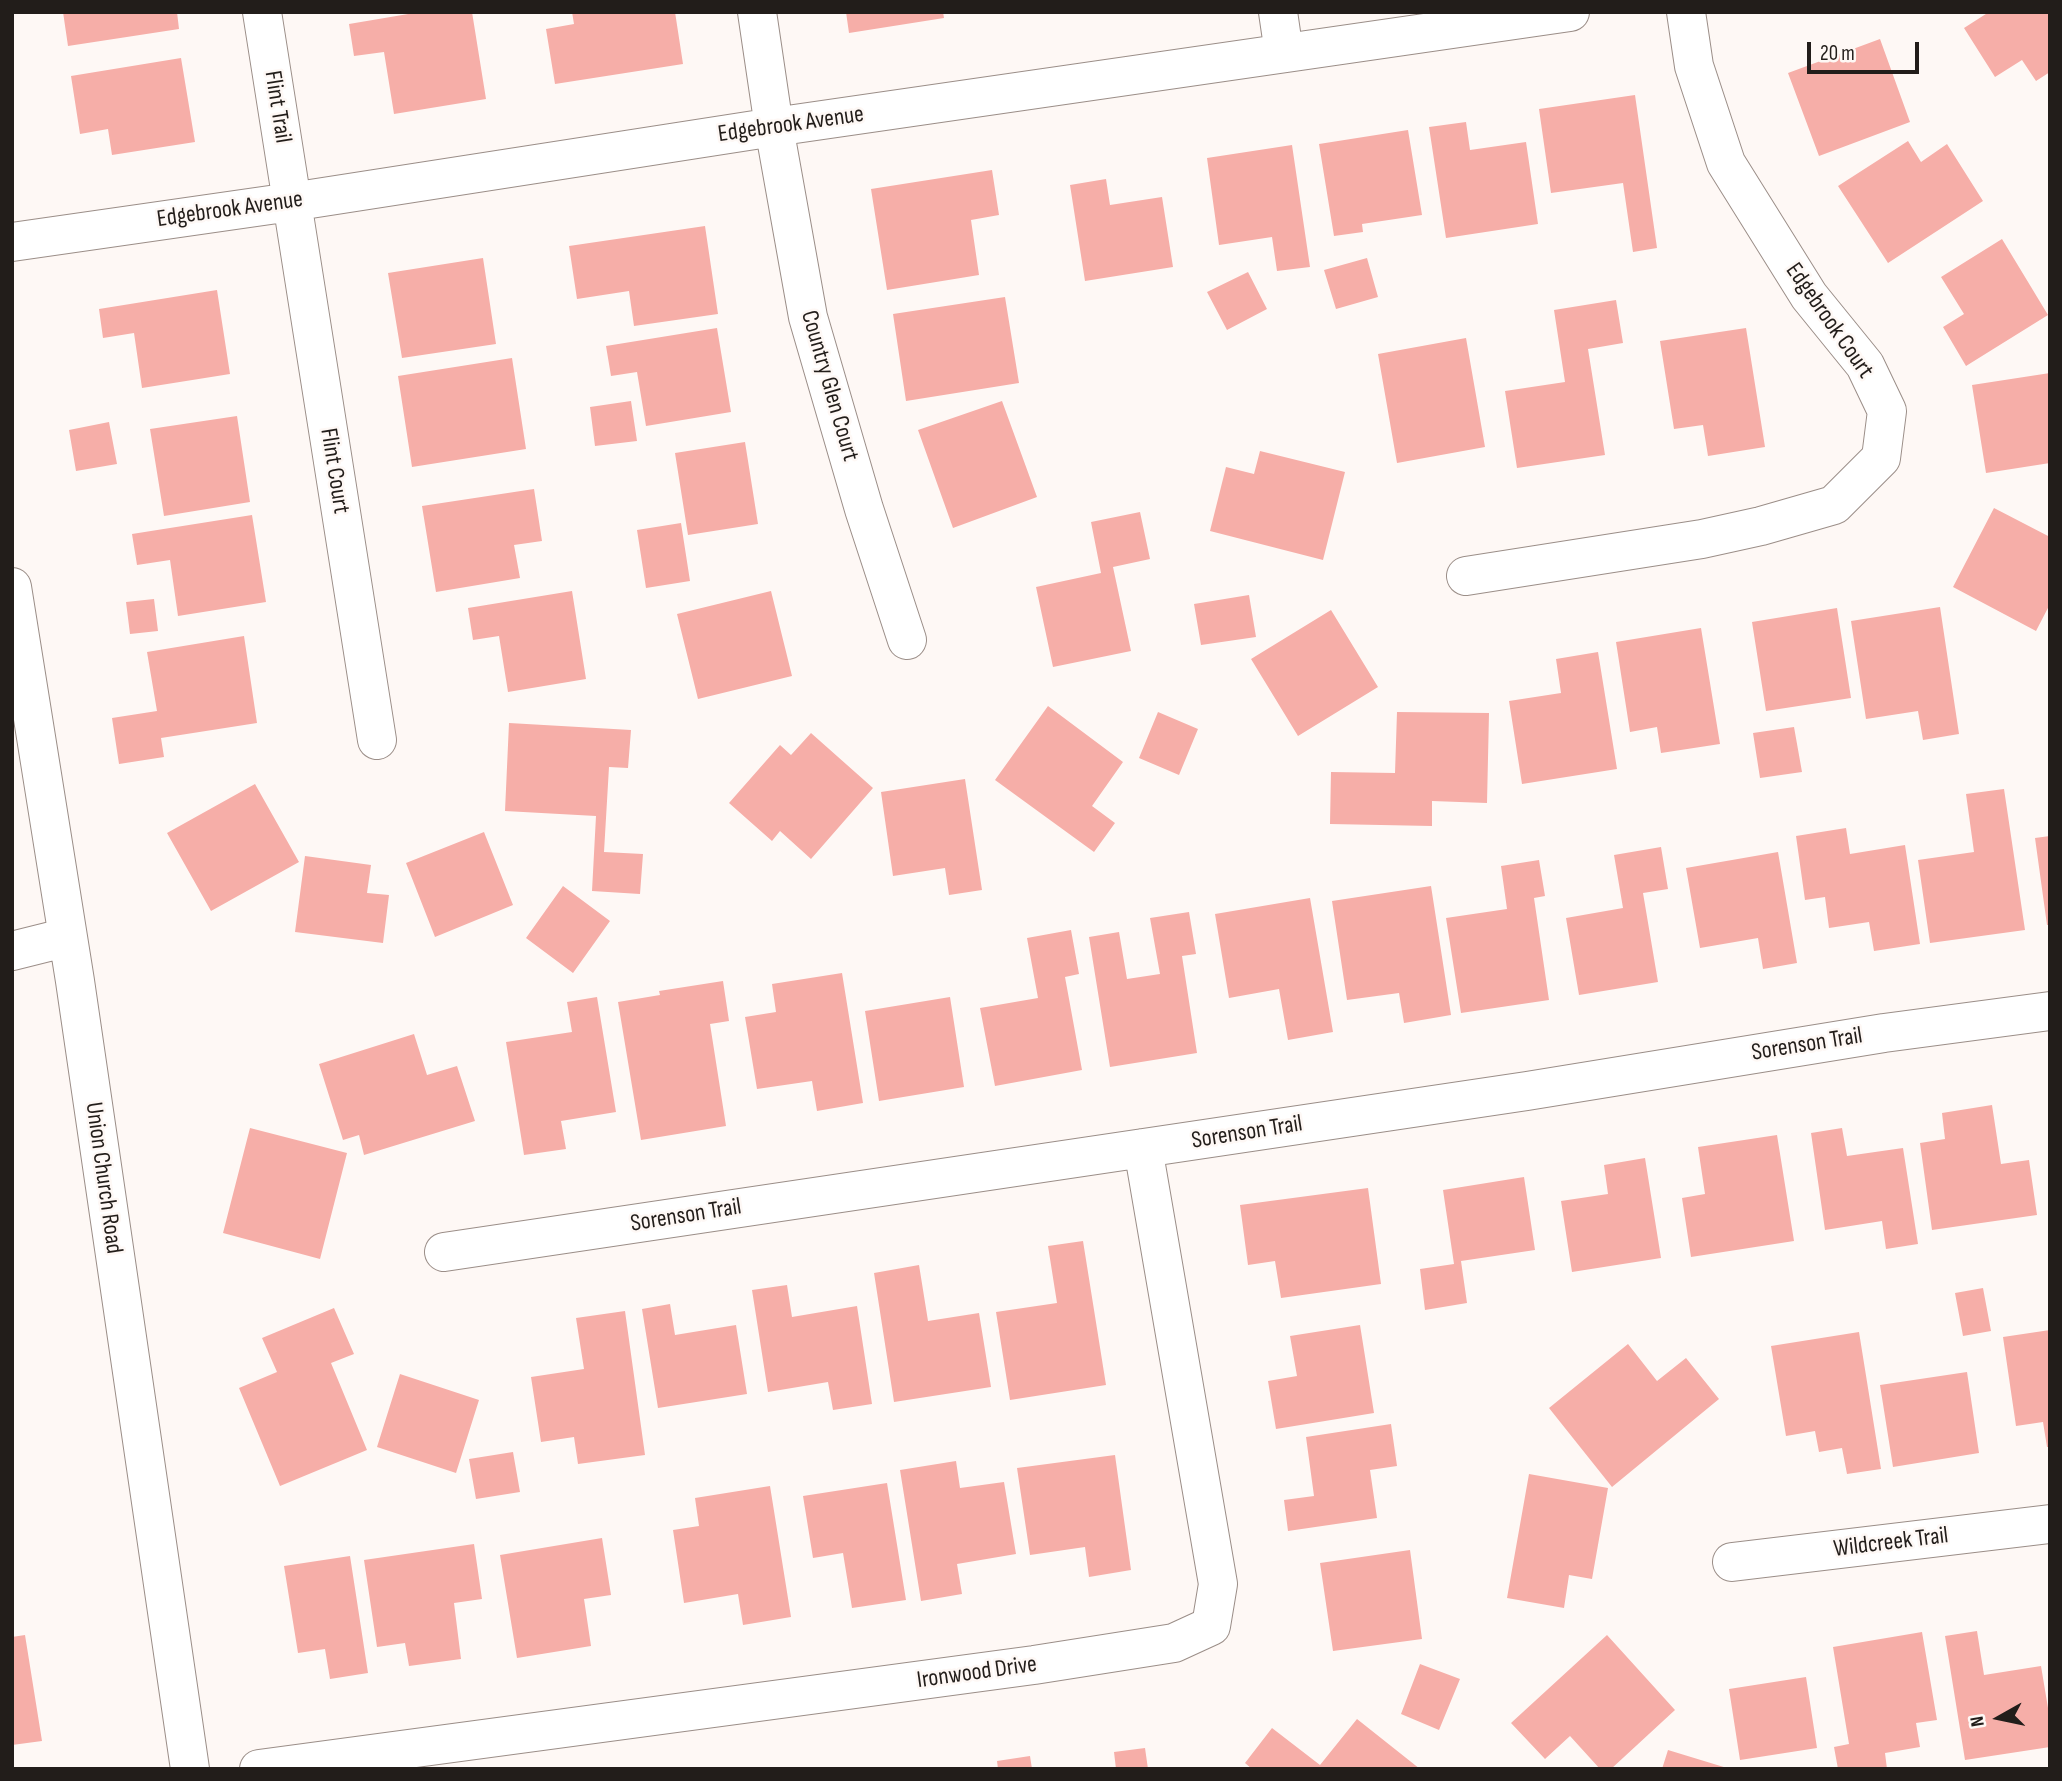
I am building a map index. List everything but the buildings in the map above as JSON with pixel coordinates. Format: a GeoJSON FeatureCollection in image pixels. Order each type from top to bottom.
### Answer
{"type":"FeatureCollection","features":[{"type":"Feature","properties":{"kind":"street","name":"Flint Trail"},"geometry":{"type":"LineString","coordinates":[[262,12],[291,202]]}},
{"type":"Feature","properties":{"kind":"street","name":"Country Glen Court"},"geometry":{"type":"LineString","coordinates":[[757,12],[774,127],[808,317],[864,509],[906,640]]}},
{"type":"Feature","properties":{"kind":"street"},"geometry":{"type":"LineString","coordinates":[[1278,12],[1284,53]]}},
{"type":"Feature","properties":{"kind":"street","name":"Edgebrook Avenue"},"geometry":{"type":"LineString","coordinates":[[12,242],[774,127],[1570,12]]}},
{"type":"Feature","properties":{"kind":"street","name":"Edgebrook Court"},"geometry":{"type":"LineString","coordinates":[[1466,576],[1702,539],[1773,523],[1834,505],[1881,458],[1887,411],[1865,365],[1809,296],[1727,163],[1694,66],[1686,12]]}},
{"type":"Feature","properties":{"kind":"street","name":"Flint Court"},"geometry":{"type":"LineString","coordinates":[[291,202],[377,740]]}},
{"type":"Feature","properties":{"kind":"street","name":"Union Church Road"},"geometry":{"type":"LineString","coordinates":[[12,587],[22,709],[68,937],[190,1769]]}},
{"type":"Feature","properties":{"kind":"street"},"geometry":{"type":"LineString","coordinates":[[12,951],[68,937]]}},
{"type":"Feature","properties":{"kind":"street","name":"Sorenson Trail"},"geometry":{"type":"LineString","coordinates":[[444,1252],[1527,1091],[1884,1033],[2050,1011]]}},
{"type":"Feature","properties":{"kind":"street","name":"Ironwood Drive"},"geometry":{"type":"LineString","coordinates":[[259,1769],[1034,1665],[1174,1643],[1211,1626],[1219,1584],[1143,1148]]}},
{"type":"Feature","properties":{"kind":"street","name":"Wildcreek Trail"},"geometry":{"type":"LineString","coordinates":[[1732,1562],[2050,1524]]}}]}
